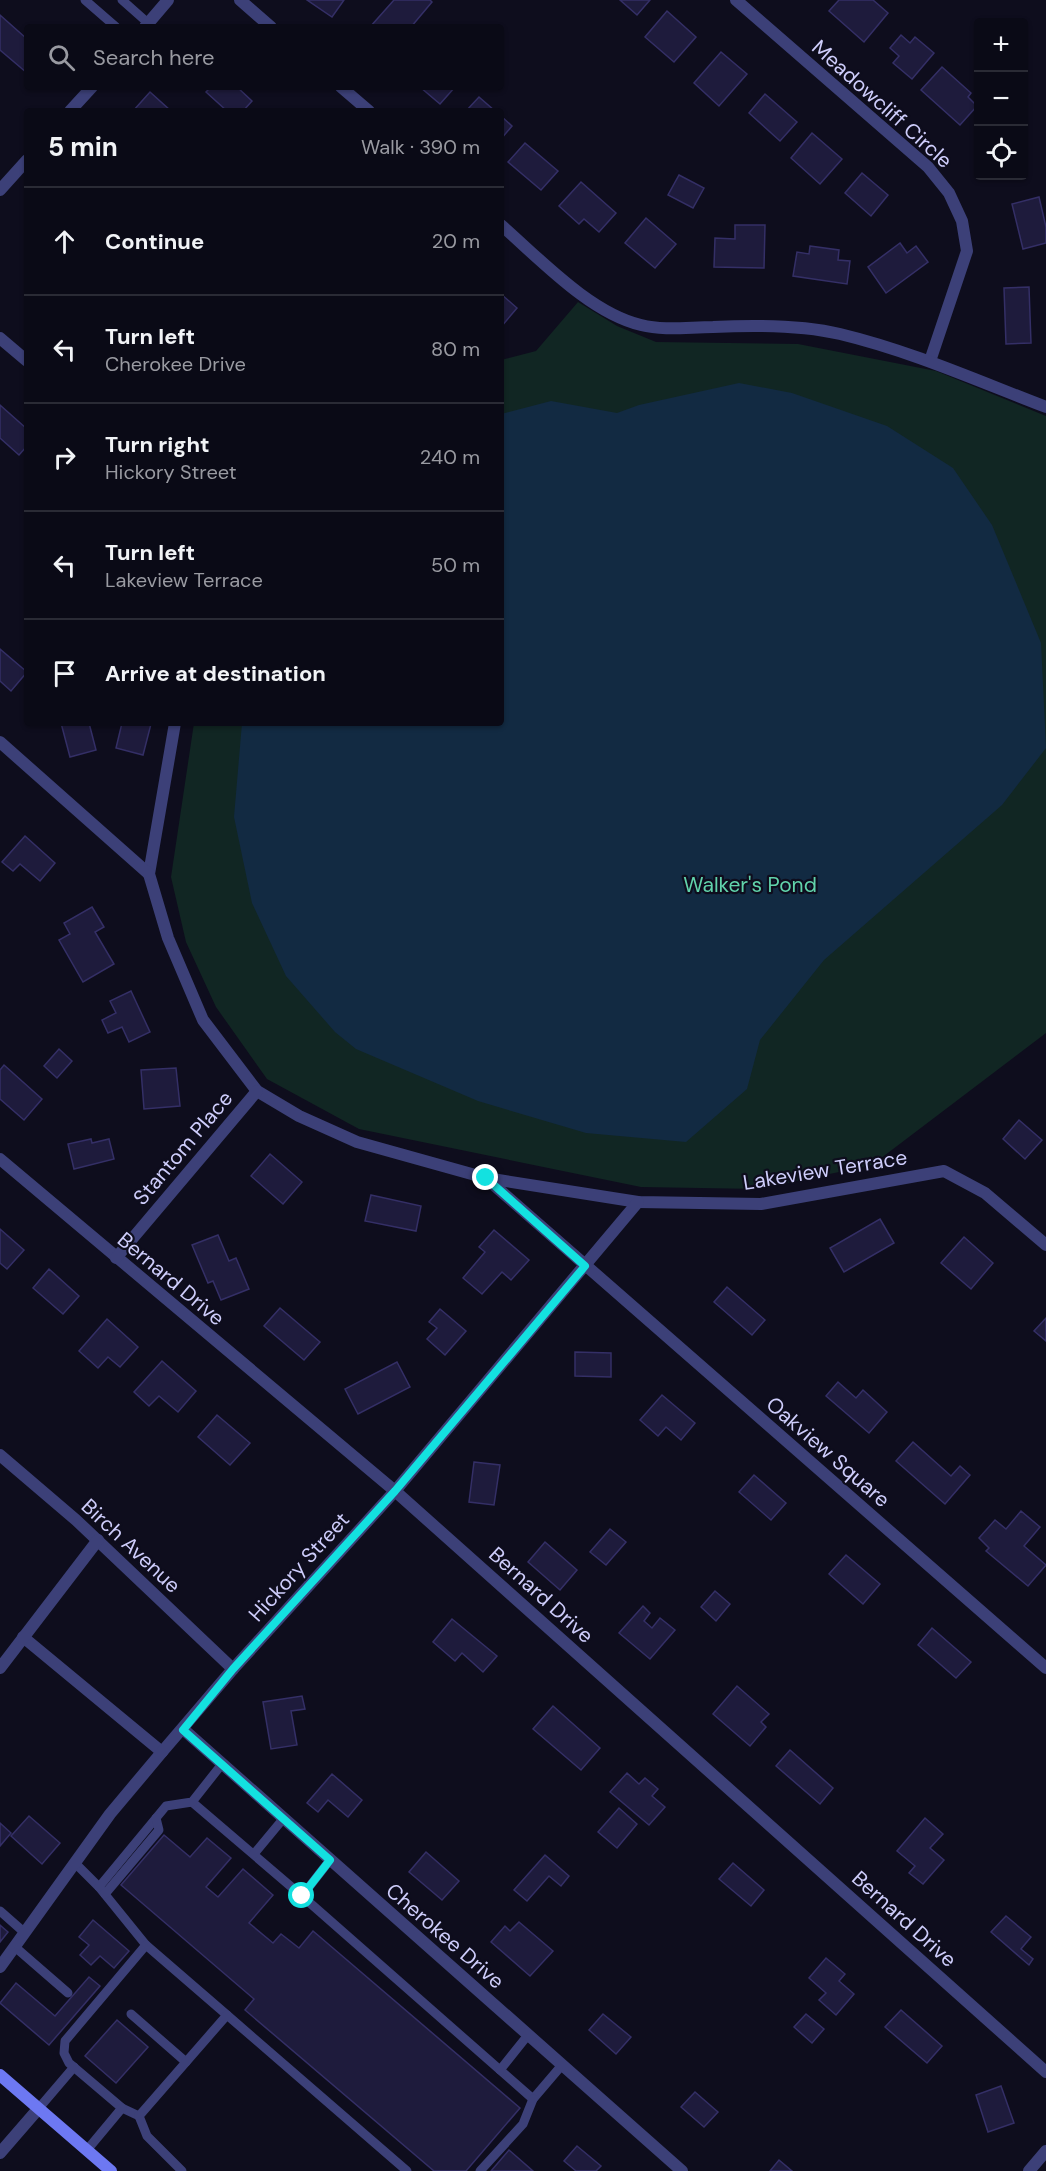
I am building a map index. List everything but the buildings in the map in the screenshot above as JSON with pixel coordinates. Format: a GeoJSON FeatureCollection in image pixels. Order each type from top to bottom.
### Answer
{"type":"FeatureCollection","features":[{"type":"Feature","properties":{"kind":"main road"},"geometry":{"type":"LineString","coordinates":[[0,2076],[111,2171]]}},
{"type":"Feature","properties":{"kind":"street"},"geometry":{"type":"LineString","coordinates":[[147,24],[168,0]]}},
{"type":"Feature","properties":{"kind":"street"},"geometry":{"type":"LineString","coordinates":[[240,0],[268,24]]}},
{"type":"Feature","properties":{"kind":"street","name":"Meadowcliff Circle"},"geometry":{"type":"LineString","coordinates":[[736,0],[928,167],[949,193],[962,220],[967,250],[930,361]]}},
{"type":"Feature","properties":{"kind":"street"},"geometry":{"type":"LineString","coordinates":[[73,108],[89,90]]}},
{"type":"Feature","properties":{"kind":"street"},"geometry":{"type":"LineString","coordinates":[[344,90],[366,108]]}},
{"type":"Feature","properties":{"kind":"street"},"geometry":{"type":"LineString","coordinates":[[0,190],[24,163]]}},
{"type":"Feature","properties":{"kind":"street"},"geometry":{"type":"LineString","coordinates":[[504,228],[587,298],[615,316],[640,325],[665,328],[753,326],[838,333],[930,361],[1046,407]]}},
{"type":"Feature","properties":{"kind":"street"},"geometry":{"type":"LineString","coordinates":[[0,338],[24,358]]}},
{"type":"Feature","properties":{"kind":"street","name":"Lakeview Terrace"},"geometry":{"type":"LineString","coordinates":[[174,726],[149,874],[168,938],[203,1020],[257,1091],[299,1116],[357,1142],[486,1178],[638,1202],[761,1204],[944,1171],[986,1193],[1046,1245]]}},
{"type":"Feature","properties":{"kind":"street"},"geometry":{"type":"LineString","coordinates":[[0,742],[149,874]]}},
{"type":"Feature","properties":{"kind":"street","name":"Stantom Place"},"geometry":{"type":"LineString","coordinates":[[116,1258],[257,1091]]}},
{"type":"Feature","properties":{"kind":"street","name":"Bernard Drive"},"geometry":{"type":"LineString","coordinates":[[0,1159],[395,1491],[1046,2072]]}},
{"type":"Feature","properties":{"kind":"street","name":"Lakeview Terrace"},"geometry":{"type":"LineString","coordinates":[[486,1178],[585,1266]]}},
{"type":"Feature","properties":{"kind":"street","name":"Hickory Street"},"geometry":{"type":"LineString","coordinates":[[0,1967],[110,1814],[233,1669],[395,1491],[638,1202]]}},
{"type":"Feature","properties":{"kind":"street","name":"Oakview Square"},"geometry":{"type":"LineString","coordinates":[[585,1266],[1046,1668]]}},
{"type":"Feature","properties":{"kind":"street","name":"Birch Avenue"},"geometry":{"type":"LineString","coordinates":[[0,1455],[98,1540],[233,1669]]}},
{"type":"Feature","properties":{"kind":"street"},"geometry":{"type":"LineString","coordinates":[[0,1668],[98,1540]]}},
{"type":"Feature","properties":{"kind":"street"},"geometry":{"type":"LineString","coordinates":[[23,1637],[162,1752]]}},
{"type":"Feature","properties":{"kind":"street","name":"Cherokee Drive"},"geometry":{"type":"LineString","coordinates":[[183,1730],[682,2171]]}},
{"type":"Feature","properties":{"kind":"street"},"geometry":{"type":"LineString","coordinates":[[0,2153],[39,2108]]}},
{"type":"Feature","properties":{"kind":"street"},"geometry":{"type":"LineString","coordinates":[[1029,2171],[1046,2151]]}},
{"type":"Feature","properties":{"kind":"lane"},"geometry":{"type":"LineString","coordinates":[[85,0],[113,24]]}},
{"type":"Feature","properties":{"kind":"lane"},"geometry":{"type":"LineString","coordinates":[[122,0],[145,24]]}},
{"type":"Feature","properties":{"kind":"lane"},"geometry":{"type":"LineString","coordinates":[[102,1891],[159,1830],[156,1818],[166,1806],[192,1802],[222,1764]]}},
{"type":"Feature","properties":{"kind":"lane"},"geometry":{"type":"LineString","coordinates":[[192,1802],[533,2099]]}},
{"type":"Feature","properties":{"kind":"lane"},"geometry":{"type":"LineString","coordinates":[[254,1854],[284,1819]]}},
{"type":"Feature","properties":{"kind":"lane"},"geometry":{"type":"LineString","coordinates":[[302,1896],[330,1860]]}},
{"type":"Feature","properties":{"kind":"lane"},"geometry":{"type":"LineString","coordinates":[[76,1864],[102,1891],[146,1945],[407,2171]]}},
{"type":"Feature","properties":{"kind":"lane"},"geometry":{"type":"LineString","coordinates":[[0,1911],[25,1933]]}},
{"type":"Feature","properties":{"kind":"lane"},"geometry":{"type":"LineString","coordinates":[[146,1945],[65,2041],[64,2053],[74,2067],[122,2109],[140,2116],[147,2136],[182,2171]]}},
{"type":"Feature","properties":{"kind":"lane"},"geometry":{"type":"LineString","coordinates":[[15,1947],[68,1993]]}},
{"type":"Feature","properties":{"kind":"lane"},"geometry":{"type":"LineString","coordinates":[[131,2013],[186,2062]]}},
{"type":"Feature","properties":{"kind":"lane"},"geometry":{"type":"LineString","coordinates":[[140,2116],[227,2015]]}},
{"type":"Feature","properties":{"kind":"lane"},"geometry":{"type":"LineString","coordinates":[[500,2070],[528,2035]]}},
{"type":"Feature","properties":{"kind":"lane"},"geometry":{"type":"LineString","coordinates":[[480,2171],[522,2124],[533,2099],[562,2065]]}},
{"type":"Feature","properties":{"kind":"lane"},"geometry":{"type":"LineString","coordinates":[[39,2108],[74,2067]]}},
{"type":"Feature","properties":{"kind":"lane"},"geometry":{"type":"LineString","coordinates":[[87,2150],[122,2109]]}},
{"type":"Feature","properties":{"kind":"green space","name":"Walker's Pond"},"geometry":{"type":"Polygon","coordinates":[[[578,302],[617,326],[656,342],[798,344],[936,371],[1046,416],[1046,1033],[872,1165],[759,1189],[641,1187],[359,1129],[267,1079],[216,1007],[186,942],[171,877],[194,726],[504,726],[504,359],[536,351],[578,302]]]}},
{"type":"Feature","properties":{"kind":"water","name":"Walker's Pond"},"geometry":{"type":"Polygon","coordinates":[[[739,383],[792,393],[887,426],[953,468],[992,525],[1041,643],[1046,748],[1002,805],[824,960],[760,1040],[747,1089],[686,1142],[586,1133],[478,1101],[356,1049],[335,1032],[286,976],[252,903],[234,817],[242,726],[504,726],[504,413],[551,401],[617,413],[639,405],[739,383]]]}},
{"type":"Feature","properties":{"kind":"route"},"geometry":{"type":"LineString","coordinates":[[302,1896],[330,1860],[183,1730],[233,1669],[395,1491],[585,1266],[486,1178]]}}]}
